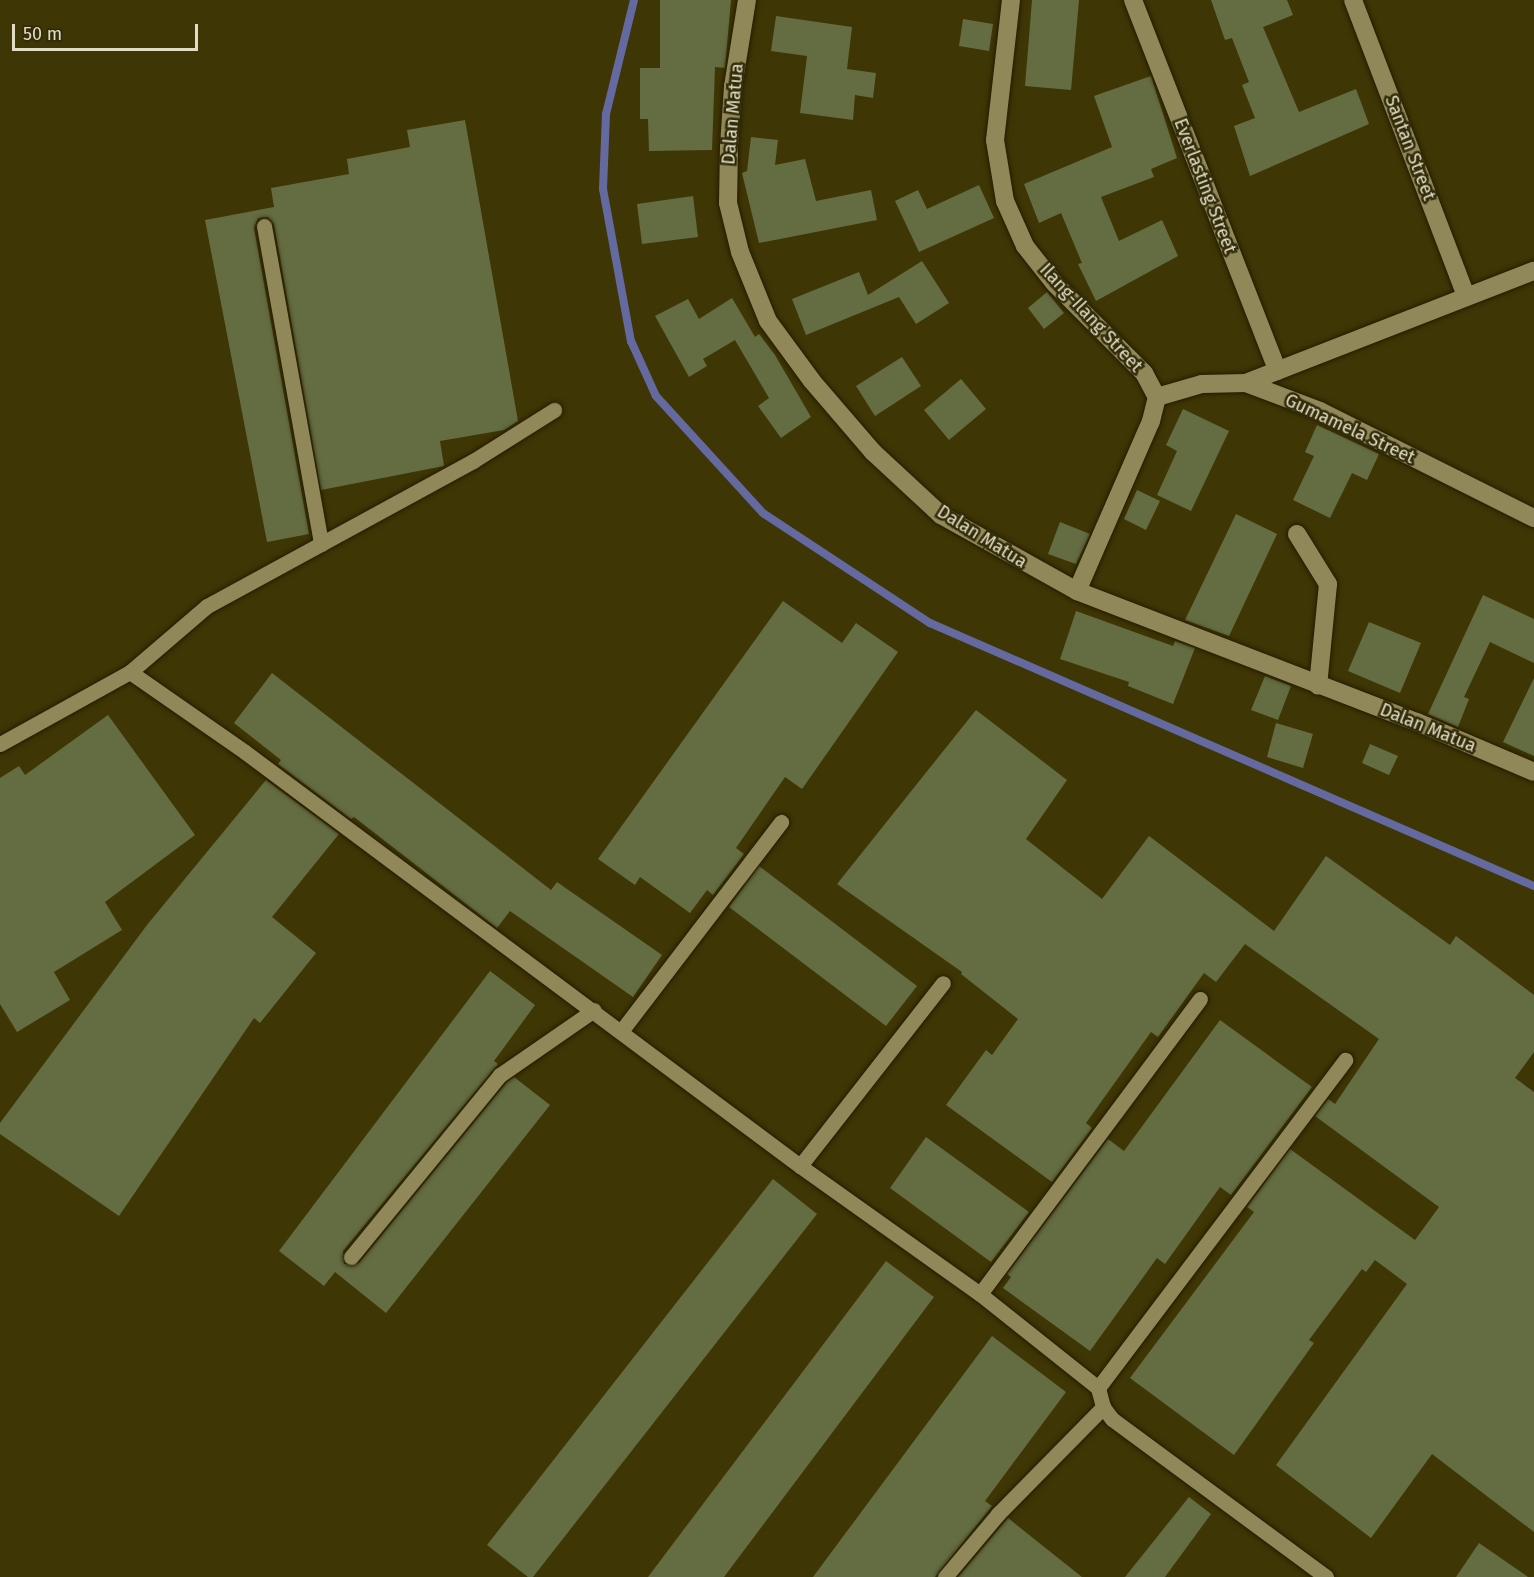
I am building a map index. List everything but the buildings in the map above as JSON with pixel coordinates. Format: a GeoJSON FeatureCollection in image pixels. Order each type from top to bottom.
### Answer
{"type":"FeatureCollection","features":[{"type":"Feature","properties":{"kind":"street","name":"Dalan Matua"},"geometry":{"type":"LineString","coordinates":[[747,0],[733,86],[728,203],[740,252],[768,321],[812,381],[873,452],[941,515],[1077,591],[1318,686],[1417,722],[1534,772]]}},
{"type":"Feature","properties":{"kind":"street","name":"Ilang-Ilang Street"},"geometry":{"type":"LineString","coordinates":[[1011,0],[995,140],[1005,201],[1025,246],[1043,269],[1144,373],[1157,397]]}},
{"type":"Feature","properties":{"kind":"street","name":"Everlasting Street"},"geometry":{"type":"LineString","coordinates":[[1133,0],[1278,371]]}},
{"type":"Feature","properties":{"kind":"street","name":"Santan Street"},"geometry":{"type":"LineString","coordinates":[[1353,0],[1466,296]]}},
{"type":"Feature","properties":{"kind":"street"},"geometry":{"type":"LineString","coordinates":[[1246,383],[1534,270]]}},
{"type":"Feature","properties":{"kind":"street","name":"Gumamela Street"},"geometry":{"type":"LineString","coordinates":[[1157,397],[1202,384],[1246,383],[1320,411],[1534,518]]}},
{"type":"Feature","properties":{"kind":"street"},"geometry":{"type":"LineString","coordinates":[[1077,591],[1151,422],[1157,397]]}},
{"type":"Feature","properties":{"kind":"street"},"geometry":{"type":"LineString","coordinates":[[1297,534],[1328,584],[1329,601],[1318,686]]}},
{"type":"Feature","properties":{"kind":"lane"},"geometry":{"type":"LineString","coordinates":[[264,226],[321,544]]}},
{"type":"Feature","properties":{"kind":"lane"},"geometry":{"type":"LineString","coordinates":[[0,744],[129,672],[207,606],[473,461],[554,410]]}},
{"type":"Feature","properties":{"kind":"lane"},"geometry":{"type":"LineString","coordinates":[[129,672],[245,752],[622,1030],[800,1166],[980,1294],[1098,1388],[1103,1407],[1112,1419],[1326,1577]]}},
{"type":"Feature","properties":{"kind":"lane"},"geometry":{"type":"LineString","coordinates":[[622,1030],[781,822]]}},
{"type":"Feature","properties":{"kind":"lane"},"geometry":{"type":"LineString","coordinates":[[800,1166],[943,983]]}},
{"type":"Feature","properties":{"kind":"lane"},"geometry":{"type":"LineString","coordinates":[[980,1294],[1200,999]]}},
{"type":"Feature","properties":{"kind":"lane"},"geometry":{"type":"LineString","coordinates":[[351,1257],[501,1075],[594,1010]]}},
{"type":"Feature","properties":{"kind":"lane"},"geometry":{"type":"LineString","coordinates":[[1098,1388],[1345,1060]]}},
{"type":"Feature","properties":{"kind":"lane"},"geometry":{"type":"LineString","coordinates":[[945,1577],[998,1514],[1103,1407]]}},
{"type":"Feature","properties":{"kind":"waterway"},"geometry":{"type":"LineString","coordinates":[[634,0],[606,114],[603,189],[631,341],[656,396],[763,513],[930,623],[1534,886]]}}]}
